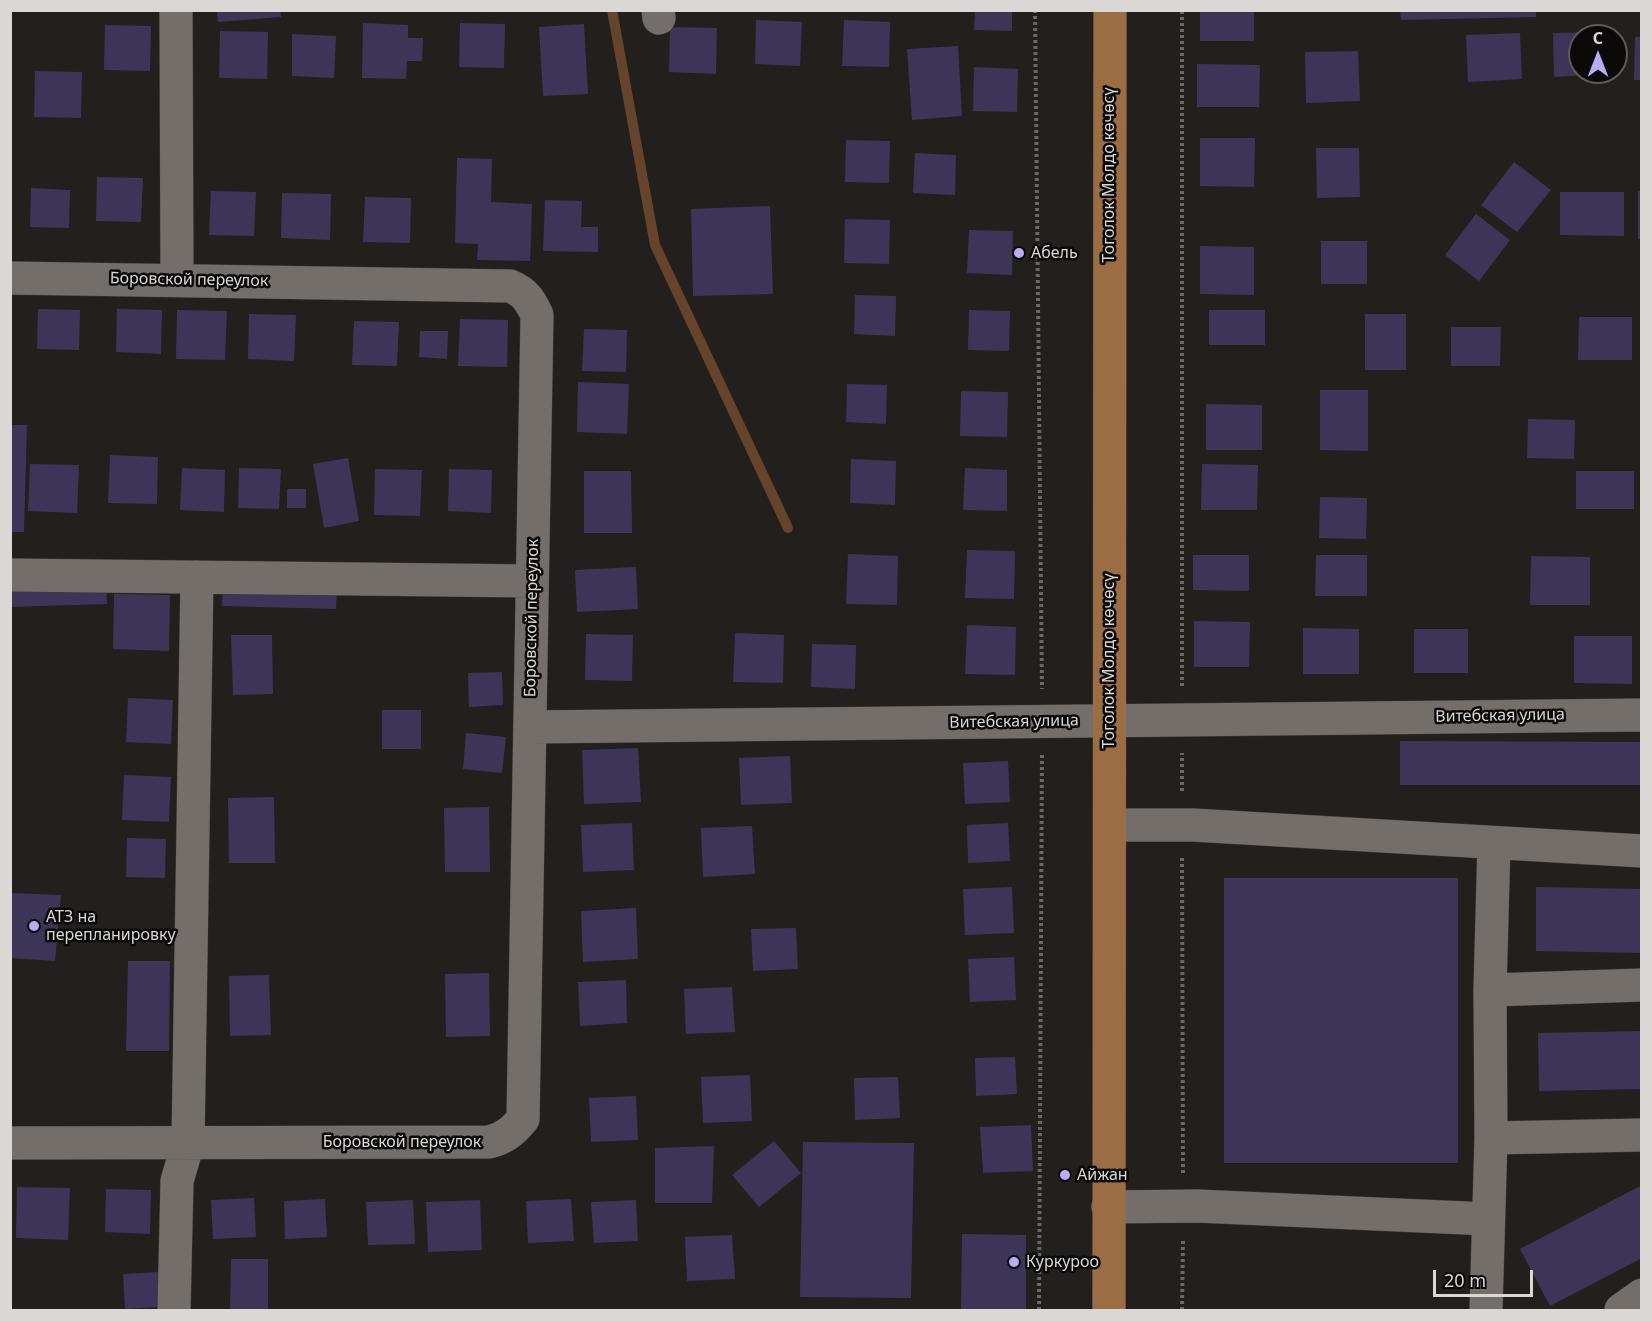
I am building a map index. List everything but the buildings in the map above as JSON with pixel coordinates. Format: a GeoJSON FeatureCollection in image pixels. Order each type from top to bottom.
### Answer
{"type":"FeatureCollection","features":[{"type":"Feature","properties":{"kind":"main road","name":"Тоголок Молдо көчөсү"},"geometry":{"type":"LineString","coordinates":[[1108,1311],[1110,10]]}},
{"type":"Feature","properties":{"kind":"street"},"geometry":{"type":"LineString","coordinates":[[176,10],[177,280]]}},
{"type":"Feature","properties":{"kind":"street","name":"Боровской переулок"},"geometry":{"type":"LineString","coordinates":[[10,278],[510,286],[522,291],[531,301],[537,315],[523,1119],[514,1130],[502,1138],[489,1142],[10,1143]]}},
{"type":"Feature","properties":{"kind":"street"},"geometry":{"type":"LineString","coordinates":[[10,575],[532,581]]}},
{"type":"Feature","properties":{"kind":"street"},"geometry":{"type":"LineString","coordinates":[[174,1311],[177,1181],[188,1143],[197,577]]}},
{"type":"Feature","properties":{"kind":"street","name":"Витебская улица"},"geometry":{"type":"LineString","coordinates":[[530,727],[1641,714]]}},
{"type":"Feature","properties":{"kind":"street"},"geometry":{"type":"LineString","coordinates":[[1110,825],[1182,825],[1641,851]]}},
{"type":"Feature","properties":{"kind":"street"},"geometry":{"type":"LineString","coordinates":[[1486,1311],[1491,1138],[1490,990],[1494,843]]}},
{"type":"Feature","properties":{"kind":"street"},"geometry":{"type":"LineString","coordinates":[[1490,990],[1641,985]]}},
{"type":"Feature","properties":{"kind":"street"},"geometry":{"type":"LineString","coordinates":[[1491,1138],[1641,1135]]}},
{"type":"Feature","properties":{"kind":"street"},"geometry":{"type":"LineString","coordinates":[[1108,1207],[1197,1206],[1488,1218]]}},
{"type":"Feature","properties":{"kind":"street"},"geometry":{"type":"LineString","coordinates":[[1622,1311],[1641,1295]]}},
{"type":"Feature","properties":{"kind":"path"},"geometry":{"type":"LineString","coordinates":[[1035,10],[1042,722],[1039,1311]]}},
{"type":"Feature","properties":{"kind":"path"},"geometry":{"type":"LineString","coordinates":[[1182,10],[1184,1002],[1182,1311]]}},
{"type":"Feature","properties":{"kind":"waterway"},"geometry":{"type":"LineString","coordinates":[[612,10],[655,245],[788,528]]}},
{"type":"Feature","properties":{"kind":"place","name":"Абель"},"geometry":{"type":"Point","coordinates":[1019,253]}},
{"type":"Feature","properties":{"kind":"place","name":"АТЗ на перепланировку"},"geometry":{"type":"Point","coordinates":[34,926]}},
{"type":"Feature","properties":{"kind":"place","name":"Айжан"},"geometry":{"type":"Point","coordinates":[1065,1175]}},
{"type":"Feature","properties":{"kind":"place","name":"Куркуроо"},"geometry":{"type":"Point","coordinates":[1014,1262]}}]}
